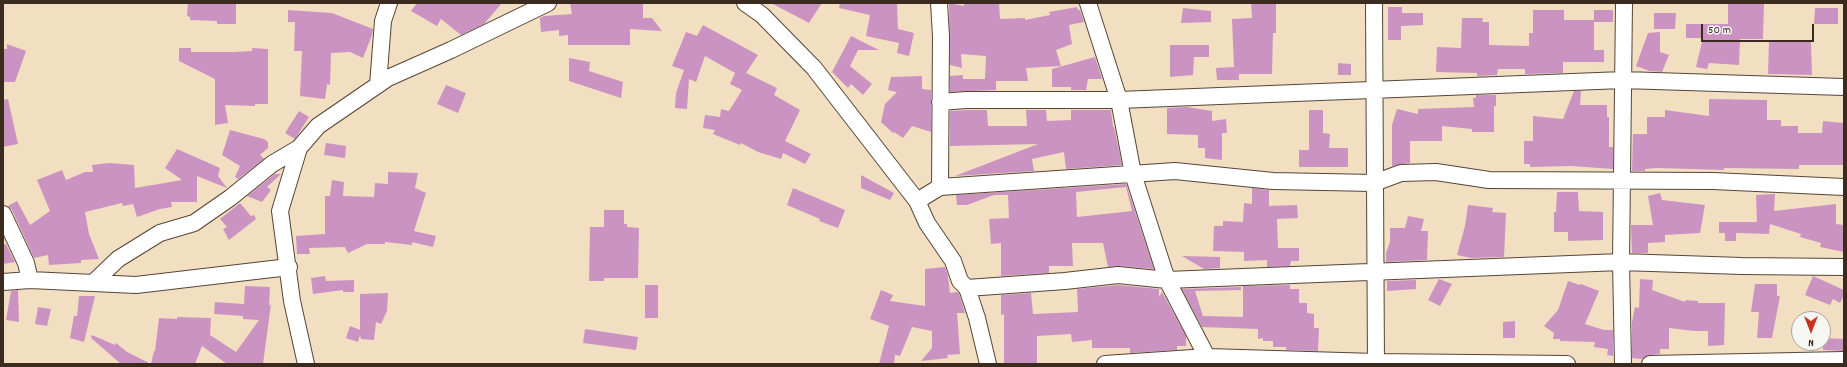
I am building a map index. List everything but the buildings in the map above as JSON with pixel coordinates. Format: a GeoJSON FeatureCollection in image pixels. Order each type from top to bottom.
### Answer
{"type":"FeatureCollection","features":[{"type":"Feature","properties":{"kind":"street"},"geometry":{"type":"LineString","coordinates":[[378,85],[383,21],[389,3]]}},
{"type":"Feature","properties":{"kind":"street"},"geometry":{"type":"LineString","coordinates":[[93,283],[118,259],[160,233],[194,223],[230,198],[272,164],[299,148],[318,126],[388,78],[458,47],[548,3]]}},
{"type":"Feature","properties":{"kind":"street"},"geometry":{"type":"LineString","coordinates":[[745,3],[762,15],[814,68],[917,201],[927,223],[953,261],[960,282],[967,288],[977,318],[988,364]]}},
{"type":"Feature","properties":{"kind":"street"},"geometry":{"type":"LineString","coordinates":[[939,3],[940,187]]}},
{"type":"Feature","properties":{"kind":"street"},"geometry":{"type":"LineString","coordinates":[[1088,3],[1119,100],[1133,174],[1167,280],[1208,361]]}},
{"type":"Feature","properties":{"kind":"street"},"geometry":{"type":"LineString","coordinates":[[1374,3],[1376,363]]}},
{"type":"Feature","properties":{"kind":"street"},"geometry":{"type":"LineString","coordinates":[[1623,364],[1621,181],[1624,3]]}},
{"type":"Feature","properties":{"kind":"street"},"geometry":{"type":"LineString","coordinates":[[940,102],[966,100],[1119,100],[1374,88],[1623,80],[1844,87]]}},
{"type":"Feature","properties":{"kind":"street"},"geometry":{"type":"LineString","coordinates":[[299,148],[280,211],[289,268],[292,301],[306,364]]}},
{"type":"Feature","properties":{"kind":"street"},"geometry":{"type":"LineString","coordinates":[[917,201],[940,187],[1175,171],[1273,181],[1374,183],[1401,173],[1436,172],[1489,180],[1713,181],[1844,187]]}},
{"type":"Feature","properties":{"kind":"street"},"geometry":{"type":"LineString","coordinates":[[3,214],[26,263],[30,280]]}},
{"type":"Feature","properties":{"kind":"street"},"geometry":{"type":"LineString","coordinates":[[967,288],[1065,282],[1118,276],[1167,280],[1375,270],[1621,262],[1742,266],[1844,267]]}},
{"type":"Feature","properties":{"kind":"street"},"geometry":{"type":"LineString","coordinates":[[3,282],[30,280],[136,285],[289,268]]}},
{"type":"Feature","properties":{"kind":"street"},"geometry":{"type":"LineString","coordinates":[[1650,364],[1844,360]]}},
{"type":"Feature","properties":{"kind":"street"},"geometry":{"type":"LineString","coordinates":[[1106,364],[1208,361],[1567,364]]}}]}
